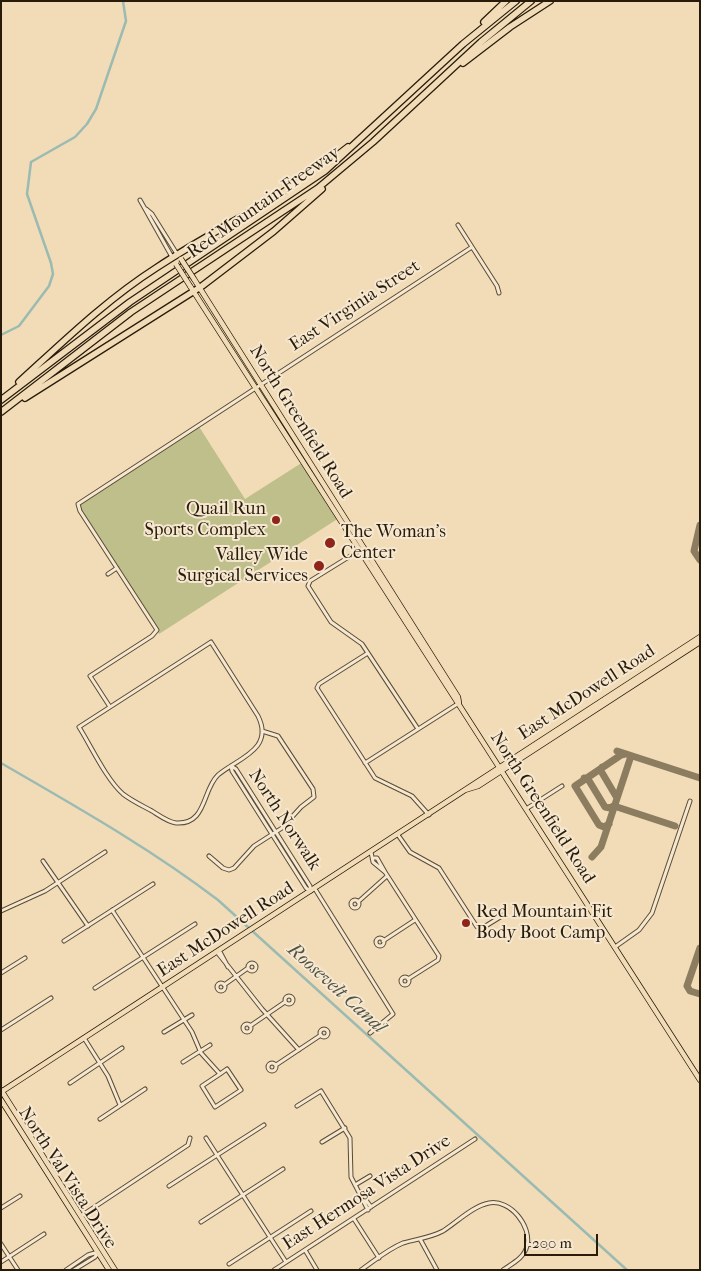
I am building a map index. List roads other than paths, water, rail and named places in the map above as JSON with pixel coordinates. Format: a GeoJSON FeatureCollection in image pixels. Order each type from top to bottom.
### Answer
{"type":"FeatureCollection","features":[{"type":"Feature","properties":{"kind":"highway"},"geometry":{"type":"LineString","coordinates":[[463,44],[506,1]]}},
{"type":"Feature","properties":{"kind":"highway","name":"Red Mountain Freeway"},"geometry":{"type":"LineString","coordinates":[[1,399],[106,319],[325,171],[463,44],[516,1]]}},
{"type":"Feature","properties":{"kind":"highway","name":"Red Mountain Freeway"},"geometry":{"type":"LineString","coordinates":[[1,414],[132,312],[297,204],[348,165],[481,42],[531,1]]}},
{"type":"Feature","properties":{"kind":"highway"},"geometry":{"type":"LineString","coordinates":[[421,98],[495,37],[550,1]]}},
{"type":"Feature","properties":{"kind":"highway"},"geometry":{"type":"LineString","coordinates":[[1,399],[117,296],[306,178],[368,133]]}},
{"type":"Feature","properties":{"kind":"highway"},"geometry":{"type":"LineString","coordinates":[[1,414],[195,287],[274,230],[341,174],[348,165]]}},
{"type":"Feature","properties":{"kind":"main road","name":"North Greenfield Road"},"geometry":{"type":"LineString","coordinates":[[176,258],[361,549],[458,697],[459,703]]}},
{"type":"Feature","properties":{"kind":"main road","name":"North Greenfield Road"},"geometry":{"type":"LineString","coordinates":[[361,549],[455,700],[459,703],[700,1080]]}},
{"type":"Feature","properties":{"kind":"main road"},"geometry":{"type":"LineString","coordinates":[[397,609],[412,627]]}},
{"type":"Feature","properties":{"kind":"main road","name":"East McDowell Road"},"geometry":{"type":"LineString","coordinates":[[1,1091],[429,815],[700,636]]}},
{"type":"Feature","properties":{"kind":"main road","name":"East McDowell Road"},"geometry":{"type":"LineString","coordinates":[[596,706],[700,642]]}},
{"type":"Feature","properties":{"kind":"main road","name":"North Val Vista Drive"},"geometry":{"type":"LineString","coordinates":[[1,1091],[78,1217],[108,1263],[115,1270]]}},
{"type":"Feature","properties":{"kind":"main road","name":"North Val Vista Drive"},"geometry":{"type":"LineString","coordinates":[[1,1100],[31,1142]]}},
{"type":"Feature","properties":{"kind":"main road","name":"North Val Vista Drive"},"geometry":{"type":"LineString","coordinates":[[108,1263],[109,1270]]}},
{"type":"Feature","properties":{"kind":"street","name":"North Greenfield Road"},"geometry":{"type":"LineString","coordinates":[[140,200],[176,258]]}},
{"type":"Feature","properties":{"kind":"street","name":"North Greenfield Road"},"geometry":{"type":"LineString","coordinates":[[145,209],[152,214],[176,258]]}},
{"type":"Feature","properties":{"kind":"street"},"geometry":{"type":"LineString","coordinates":[[458,225],[497,286],[499,293]]}},
{"type":"Feature","properties":{"kind":"street","name":"East Virginia Street"},"geometry":{"type":"LineString","coordinates":[[118,568],[80,511],[78,504],[472,247]]}},
{"type":"Feature","properties":{"kind":"street"},"geometry":{"type":"LineString","coordinates":[[361,549],[310,581],[308,586],[330,622],[357,639],[368,653],[418,729]]}},
{"type":"Feature","properties":{"kind":"street"},"geometry":{"type":"LineString","coordinates":[[108,574],[118,568],[157,630],[152,636],[90,676],[110,707]]}},
{"type":"Feature","properties":{"kind":"street"},"geometry":{"type":"LineString","coordinates":[[210,642],[258,716],[262,731],[259,743],[253,751],[215,778],[198,814],[184,822],[168,820],[123,794],[79,727],[110,707],[210,642]]}},
{"type":"Feature","properties":{"kind":"street"},"geometry":{"type":"LineString","coordinates":[[368,653],[318,685],[377,780],[412,796],[429,815]]}},
{"type":"Feature","properties":{"kind":"street"},"geometry":{"type":"LineString","coordinates":[[365,763],[459,703]]}},
{"type":"Feature","properties":{"kind":"street"},"geometry":{"type":"LineString","coordinates":[[209,856],[223,868],[229,870],[234,868],[241,864],[254,846],[288,823],[301,807],[313,798],[314,792],[278,736],[262,731]]}},
{"type":"Feature","properties":{"kind":"street","name":"North Norwalk"},"geometry":{"type":"LineString","coordinates":[[231,766],[236,770],[250,796],[393,1014],[370,1033]]}},
{"type":"Feature","properties":{"kind":"street"},"geometry":{"type":"LineString","coordinates":[[526,809],[562,786]]}},
{"type":"Feature","properties":{"kind":"street"},"geometry":{"type":"LineString","coordinates":[[615,947],[639,930],[652,914],[690,801]]}},
{"type":"Feature","properties":{"kind":"street"},"geometry":{"type":"LineString","coordinates":[[398,835],[410,852],[439,868],[480,928],[505,914]]}},
{"type":"Feature","properties":{"kind":"street"},"geometry":{"type":"LineString","coordinates":[[1,911],[59,882],[105,852]]}},
{"type":"Feature","properties":{"kind":"street"},"geometry":{"type":"LineString","coordinates":[[370,852],[374,858],[373,862],[386,874],[439,956],[438,960],[408,979]]}},
{"type":"Feature","properties":{"kind":"street"},"geometry":{"type":"LineString","coordinates":[[43,861],[88,926]]}},
{"type":"Feature","properties":{"kind":"street"},"geometry":{"type":"LineString","coordinates":[[358,902],[386,874]]}},
{"type":"Feature","properties":{"kind":"street"},"geometry":{"type":"LineString","coordinates":[[64,941],[153,884]]}},
{"type":"Feature","properties":{"kind":"street"},"geometry":{"type":"LineString","coordinates":[[112,910],[184,1020],[200,1051],[220,1074]]}},
{"type":"Feature","properties":{"kind":"street"},"geometry":{"type":"LineString","coordinates":[[383,941],[415,920]]}},
{"type":"Feature","properties":{"kind":"street"},"geometry":{"type":"LineString","coordinates":[[95,988],[195,924]]}},
{"type":"Feature","properties":{"kind":"street"},"geometry":{"type":"LineString","coordinates":[[218,951],[228,968],[299,1050]]}},
{"type":"Feature","properties":{"kind":"street"},"geometry":{"type":"LineString","coordinates":[[1,973],[25,958]]}},
{"type":"Feature","properties":{"kind":"street"},"geometry":{"type":"LineString","coordinates":[[224,985],[248,968]]}},
{"type":"Feature","properties":{"kind":"street"},"geometry":{"type":"LineString","coordinates":[[1,1030],[51,998]]}},
{"type":"Feature","properties":{"kind":"street"},"geometry":{"type":"LineString","coordinates":[[250,1026],[285,1002]]}},
{"type":"Feature","properties":{"kind":"street"},"geometry":{"type":"LineString","coordinates":[[164,1032],[192,1015]]}},
{"type":"Feature","properties":{"kind":"street"},"geometry":{"type":"LineString","coordinates":[[276,1065],[321,1035]]}},
{"type":"Feature","properties":{"kind":"street"},"geometry":{"type":"LineString","coordinates":[[84,1038],[100,1063],[120,1105]]}},
{"type":"Feature","properties":{"kind":"street"},"geometry":{"type":"LineString","coordinates":[[183,1062],[210,1045]]}},
{"type":"Feature","properties":{"kind":"street"},"geometry":{"type":"LineString","coordinates":[[70,1083],[122,1048]]}},
{"type":"Feature","properties":{"kind":"street"},"geometry":{"type":"LineString","coordinates":[[227,1069],[241,1090],[215,1107],[202,1086],[220,1074],[227,1069]]}},
{"type":"Feature","properties":{"kind":"street"},"geometry":{"type":"LineString","coordinates":[[100,1119],[145,1089]]}},
{"type":"Feature","properties":{"kind":"street"},"geometry":{"type":"LineString","coordinates":[[298,1106],[321,1091],[351,1143],[350,1165],[352,1180],[370,1208]]}},
{"type":"Feature","properties":{"kind":"street"},"geometry":{"type":"LineString","coordinates":[[169,1186],[264,1125]]}},
{"type":"Feature","properties":{"kind":"street"},"geometry":{"type":"LineString","coordinates":[[322,1142],[344,1128]]}},
{"type":"Feature","properties":{"kind":"street","name":"North Val Vista Drive"},"geometry":{"type":"LineString","coordinates":[[78,1217],[188,1145],[190,1138]]}},
{"type":"Feature","properties":{"kind":"street"},"geometry":{"type":"LineString","coordinates":[[206,1138],[286,1262]]}},
{"type":"Feature","properties":{"kind":"street","name":"East Hermosa Vista Drive"},"geometry":{"type":"LineString","coordinates":[[274,1270],[476,1139]]}},
{"type":"Feature","properties":{"kind":"street"},"geometry":{"type":"LineString","coordinates":[[200,1222],[283,1169]]}},
{"type":"Feature","properties":{"kind":"street"},"geometry":{"type":"LineString","coordinates":[[355,1185],[370,1176]]}},
{"type":"Feature","properties":{"kind":"street"},"geometry":{"type":"LineString","coordinates":[[346,1182],[352,1180]]}},
{"type":"Feature","properties":{"kind":"street"},"geometry":{"type":"LineString","coordinates":[[1,1208],[20,1196]]}},
{"type":"Feature","properties":{"kind":"street"},"geometry":{"type":"LineString","coordinates":[[361,1270],[402,1244],[443,1231],[483,1205],[494,1203],[509,1207],[526,1230],[527,1244],[521,1257],[503,1270]]}},
{"type":"Feature","properties":{"kind":"street"},"geometry":{"type":"LineString","coordinates":[[229,1264],[311,1211]]}},
{"type":"Feature","properties":{"kind":"street"},"geometry":{"type":"LineString","coordinates":[[354,1219],[379,1258]]}},
{"type":"Feature","properties":{"kind":"street"},"geometry":{"type":"LineString","coordinates":[[1,1262],[44,1234]]}},
{"type":"Feature","properties":{"kind":"street"},"geometry":{"type":"LineString","coordinates":[[420,1239],[437,1270]]}},
{"type":"Feature","properties":{"kind":"street"},"geometry":{"type":"LineString","coordinates":[[1,1244],[18,1270]]}},
{"type":"Feature","properties":{"kind":"street"},"geometry":{"type":"LineString","coordinates":[[527,1244],[547,1247]]}},
{"type":"Feature","properties":{"kind":"street"},"geometry":{"type":"LineString","coordinates":[[305,1250],[318,1270]]}},
{"type":"Feature","properties":{"kind":"street"},"geometry":{"type":"LineString","coordinates":[[66,1270],[88,1255],[100,1251]]}},
{"type":"Feature","properties":{"kind":"street"},"geometry":{"type":"LineString","coordinates":[[74,1270],[95,1257],[100,1251]]}},
{"type":"Feature","properties":{"kind":"waterway"},"geometry":{"type":"LineString","coordinates":[[1,335],[19,326],[49,286],[53,274],[27,194],[31,162],[75,137],[87,124],[96,109],[126,21],[123,1]]}},
{"type":"Feature","properties":{"kind":"waterway","name":"Roosevelt Canal"},"geometry":{"type":"LineString","coordinates":[[1,763],[139,845],[218,900],[627,1270]]}},
{"type":"Feature","properties":{"kind":"place","name":"Quail Run Sports Complex"},"geometry":{"type":"Point","coordinates":[276,520]}},
{"type":"Feature","properties":{"kind":"place","name":"The Woman's Center"},"geometry":{"type":"Point","coordinates":[330,543]}},
{"type":"Feature","properties":{"kind":"place","name":"Valley Wide Surgical Services"},"geometry":{"type":"Point","coordinates":[319,566]}},
{"type":"Feature","properties":{"kind":"place","name":"Red Mountain Fit Body Boot Camp"},"geometry":{"type":"Point","coordinates":[466,923]}}]}
